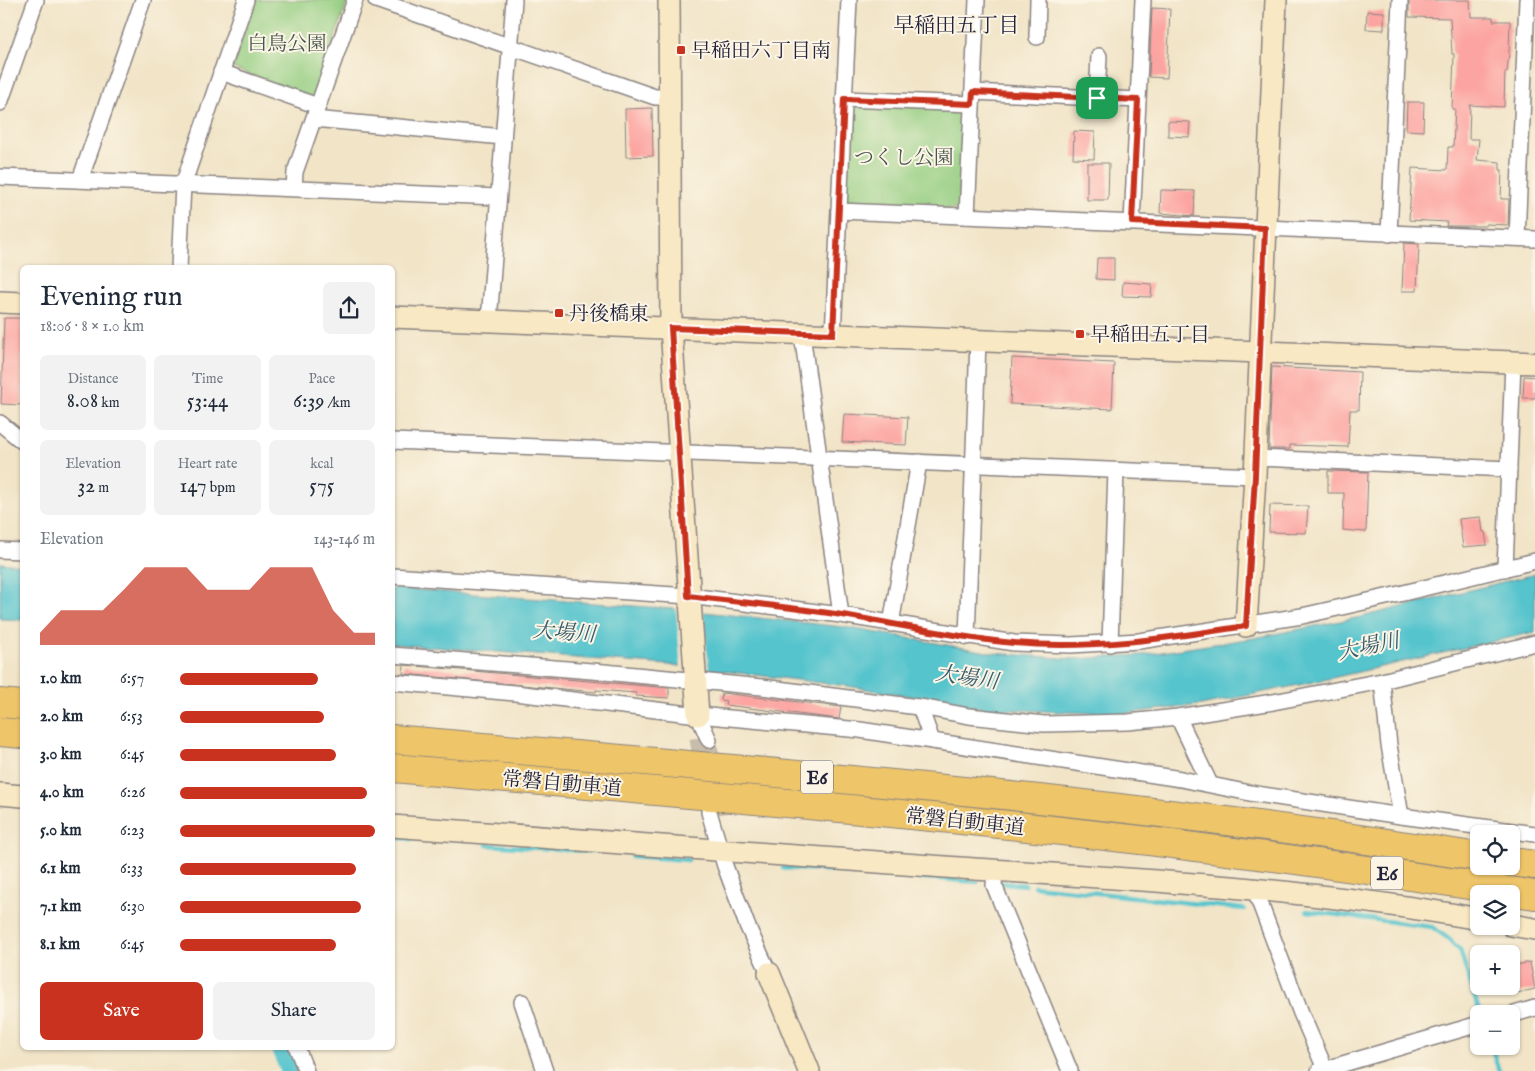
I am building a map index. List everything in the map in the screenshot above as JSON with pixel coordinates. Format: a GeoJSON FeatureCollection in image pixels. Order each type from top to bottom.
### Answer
{"type":"FeatureCollection","features":[{"type":"Feature","properties":{"kind":"highway"},"geometry":{"type":"LineString","coordinates":[[0,703],[20,705]]}},
{"type":"Feature","properties":{"kind":"highway"},"geometry":{"type":"LineString","coordinates":[[0,732],[20,734]]}},
{"type":"Feature","properties":{"kind":"highway","name":"常磐自動車道"},"geometry":{"type":"LineString","coordinates":[[395,739],[734,769],[1024,798],[1241,823],[1470,855]]}},
{"type":"Feature","properties":{"kind":"highway","name":"常磐自動車道"},"geometry":{"type":"LineString","coordinates":[[395,768],[871,811],[1020,827],[1248,854],[1535,895]]}},
{"type":"Feature","properties":{"kind":"highway"},"geometry":{"type":"LineString","coordinates":[[1520,863],[1535,865]]}},
{"type":"Feature","properties":{"kind":"street"},"geometry":{"type":"LineString","coordinates":[[0,103],[36,0]]}},
{"type":"Feature","properties":{"kind":"street"},"geometry":{"type":"LineString","coordinates":[[80,180],[143,0]]}},
{"type":"Feature","properties":{"kind":"street"},"geometry":{"type":"LineString","coordinates":[[179,265],[183,185],[246,0]]}},
{"type":"Feature","properties":{"kind":"street"},"geometry":{"type":"LineString","coordinates":[[294,188],[295,172],[355,0]]}},
{"type":"Feature","properties":{"kind":"street"},"geometry":{"type":"LineString","coordinates":[[376,0],[655,97],[670,97]]}},
{"type":"Feature","properties":{"kind":"street"},"geometry":{"type":"LineString","coordinates":[[489,321],[514,0]]}},
{"type":"Feature","properties":{"kind":"street"},"geometry":{"type":"LineString","coordinates":[[669,0],[671,328],[694,677],[698,715],[703,739]]}},
{"type":"Feature","properties":{"kind":"street"},"geometry":{"type":"LineString","coordinates":[[833,334],[849,0]]}},
{"type":"Feature","properties":{"kind":"street"},"geometry":{"type":"LineString","coordinates":[[967,216],[977,0]]}},
{"type":"Feature","properties":{"kind":"street"},"geometry":{"type":"LineString","coordinates":[[1037,37],[1038,0]]}},
{"type":"Feature","properties":{"kind":"street"},"geometry":{"type":"LineString","coordinates":[[1132,222],[1142,0]]}},
{"type":"Feature","properties":{"kind":"street"},"geometry":{"type":"LineString","coordinates":[[1246,626],[1276,0]]}},
{"type":"Feature","properties":{"kind":"street"},"geometry":{"type":"LineString","coordinates":[[1389,234],[1400,0]]}},
{"type":"Feature","properties":{"kind":"street"},"geometry":{"type":"LineString","coordinates":[[1517,238],[1527,0]]}},
{"type":"Feature","properties":{"kind":"street"},"geometry":{"type":"LineString","coordinates":[[1097,98],[1099,56]]}},
{"type":"Feature","properties":{"kind":"street"},"geometry":{"type":"LineString","coordinates":[[221,72],[316,113],[503,137]]}},
{"type":"Feature","properties":{"kind":"street"},"geometry":{"type":"LineString","coordinates":[[844,99],[1097,98],[1138,100]]}},
{"type":"Feature","properties":{"kind":"street"},"geometry":{"type":"LineString","coordinates":[[0,177],[498,197]]}},
{"type":"Feature","properties":{"kind":"street"},"geometry":{"type":"LineString","coordinates":[[839,211],[1535,239]]}},
{"type":"Feature","properties":{"kind":"street"},"geometry":{"type":"LineString","coordinates":[[0,302],[20,303]]}},
{"type":"Feature","properties":{"kind":"street"},"geometry":{"type":"LineString","coordinates":[[395,317],[1535,363]]}},
{"type":"Feature","properties":{"kind":"street"},"geometry":{"type":"LineString","coordinates":[[802,334],[841,615]]}},
{"type":"Feature","properties":{"kind":"street"},"geometry":{"type":"LineString","coordinates":[[967,637],[978,341]]}},
{"type":"Feature","properties":{"kind":"street"},"geometry":{"type":"LineString","coordinates":[[1505,569],[1512,362]]}},
{"type":"Feature","properties":{"kind":"street"},"geometry":{"type":"LineString","coordinates":[[2,424],[20,427]]}},
{"type":"Feature","properties":{"kind":"street"},"geometry":{"type":"LineString","coordinates":[[2,424],[20,439]]}},
{"type":"Feature","properties":{"kind":"street"},"geometry":{"type":"LineString","coordinates":[[395,441],[1116,471],[1255,467],[1509,469]]}},
{"type":"Feature","properties":{"kind":"street"},"geometry":{"type":"LineString","coordinates":[[891,624],[919,462]]}},
{"type":"Feature","properties":{"kind":"street"},"geometry":{"type":"LineString","coordinates":[[1110,644],[1116,471]]}},
{"type":"Feature","properties":{"kind":"street"},"geometry":{"type":"LineString","coordinates":[[0,550],[20,551]]}},
{"type":"Feature","properties":{"kind":"street"},"geometry":{"type":"LineString","coordinates":[[395,576],[689,600],[841,615],[967,637],[1014,643],[1070,645],[1110,644],[1148,640],[1302,616],[1535,561]]}},
{"type":"Feature","properties":{"kind":"street"},"geometry":{"type":"LineString","coordinates":[[395,656],[694,677],[920,707],[968,716],[1044,724],[1128,722],[1178,717],[1273,702],[1382,681],[1535,643]]}},
{"type":"Feature","properties":{"kind":"street"},"geometry":{"type":"LineString","coordinates":[[1382,681],[1389,745],[1401,816]]}},
{"type":"Feature","properties":{"kind":"street"},"geometry":{"type":"LineString","coordinates":[[395,682],[698,715],[860,730],[1210,784],[1250,793],[1535,834]]}},
{"type":"Feature","properties":{"kind":"street"},"geometry":{"type":"LineString","coordinates":[[920,707],[932,741]]}},
{"type":"Feature","properties":{"kind":"street"},"geometry":{"type":"LineString","coordinates":[[1178,717],[1210,784]]}},
{"type":"Feature","properties":{"kind":"street"},"geometry":{"type":"LineString","coordinates":[[0,794],[20,796]]}},
{"type":"Feature","properties":{"kind":"street"},"geometry":{"type":"LineString","coordinates":[[715,813],[725,866],[747,925],[809,1071]]}},
{"type":"Feature","properties":{"kind":"street"},"geometry":{"type":"LineString","coordinates":[[395,826],[1255,890],[1360,901],[1470,918]]}},
{"type":"Feature","properties":{"kind":"street"},"geometry":{"type":"LineString","coordinates":[[995,870],[994,885],[1070,1071]]}},
{"type":"Feature","properties":{"kind":"street"},"geometry":{"type":"LineString","coordinates":[[1255,890],[1324,1070],[1470,1026]]}},
{"type":"Feature","properties":{"kind":"street"},"geometry":{"type":"LineString","coordinates":[[1520,926],[1535,929]]}},
{"type":"Feature","properties":{"kind":"street"},"geometry":{"type":"LineString","coordinates":[[522,1002],[545,1071]]}},
{"type":"Feature","properties":{"kind":"street"},"geometry":{"type":"LineString","coordinates":[[1520,1012],[1535,1008]]}},
{"type":"Feature","properties":{"kind":"street"},"geometry":{"type":"LineString","coordinates":[[298,1050],[306,1071]]}},
{"type":"Feature","properties":{"kind":"green space","name":"白鳥公園"},"geometry":{"type":"Polygon","coordinates":[[[255,0],[348,0],[313,99],[233,68],[255,0]]]}},
{"type":"Feature","properties":{"kind":"green space","name":"つくし公園"},"geometry":{"type":"Polygon","coordinates":[[[850,104],[964,109],[959,209],[845,205],[850,104]]]}},
{"type":"Feature","properties":{"kind":"water"},"geometry":{"type":"Polygon","coordinates":[[[0,563],[20,565],[20,620],[0,619],[0,563]]]}},
{"type":"Feature","properties":{"kind":"water","name":"大場川"},"geometry":{"type":"Polygon","coordinates":[[[1535,574],[1535,632],[1323,680],[1201,705],[1118,714],[990,709],[847,686],[681,666],[395,644],[395,588],[675,609],[844,627],[993,653],[1073,659],[1142,655],[1254,638],[1361,617],[1535,574]]]}},
{"type":"Feature","properties":{"kind":"pier"},"geometry":{"type":"Polygon","coordinates":[[[676,607],[703,610],[709,672],[681,669],[676,607]]]}},
{"type":"Feature","properties":{"kind":"building"},"geometry":{"type":"Polygon","coordinates":[[[1409,0],[1470,0],[1471,17],[1493,17],[1493,21],[1510,21],[1504,107],[1470,105],[1469,139],[1479,139],[1477,160],[1500,162],[1500,170],[1502,170],[1501,199],[1509,199],[1508,225],[1446,226],[1447,222],[1409,220],[1412,168],[1447,170],[1448,147],[1453,147],[1455,109],[1452,109],[1454,54],[1452,54],[1450,18],[1409,17],[1409,0]]]}},
{"type":"Feature","properties":{"kind":"building"},"geometry":{"type":"Polygon","coordinates":[[[1152,8],[1170,9],[1167,78],[1149,77],[1152,8]]]}},
{"type":"Feature","properties":{"kind":"building"},"geometry":{"type":"Polygon","coordinates":[[[1367,11],[1384,12],[1384,30],[1366,29],[1367,11]]]}},
{"type":"Feature","properties":{"kind":"building"},"geometry":{"type":"Polygon","coordinates":[[[1407,102],[1424,102],[1423,131],[1406,130],[1407,102]]]}},
{"type":"Feature","properties":{"kind":"building"},"geometry":{"type":"Polygon","coordinates":[[[652,108],[653,156],[626,157],[625,109],[652,108]]]}},
{"type":"Feature","properties":{"kind":"building"},"geometry":{"type":"Polygon","coordinates":[[[1168,121],[1190,122],[1189,137],[1168,136],[1168,121]]]}},
{"type":"Feature","properties":{"kind":"building"},"geometry":{"type":"Polygon","coordinates":[[[1074,131],[1095,132],[1094,159],[1073,158],[1074,131]]]}},
{"type":"Feature","properties":{"kind":"building"},"geometry":{"type":"Polygon","coordinates":[[[1087,163],[1109,163],[1108,200],[1087,200],[1087,163]]]}},
{"type":"Feature","properties":{"kind":"building"},"geometry":{"type":"Polygon","coordinates":[[[1161,190],[1195,191],[1194,216],[1160,213],[1161,190]]]}},
{"type":"Feature","properties":{"kind":"building"},"geometry":{"type":"Polygon","coordinates":[[[1404,243],[1419,244],[1417,291],[1402,291],[1404,243]]]}},
{"type":"Feature","properties":{"kind":"building"},"geometry":{"type":"Polygon","coordinates":[[[1097,258],[1114,258],[1114,280],[1096,279],[1097,258]]]}},
{"type":"Feature","properties":{"kind":"building"},"geometry":{"type":"Polygon","coordinates":[[[1123,282],[1152,284],[1151,297],[1122,296],[1123,282]]]}},
{"type":"Feature","properties":{"kind":"building"},"geometry":{"type":"Polygon","coordinates":[[[4,318],[20,318],[20,405],[1,404],[4,318]]]}},
{"type":"Feature","properties":{"kind":"building"},"geometry":{"type":"Polygon","coordinates":[[[1012,358],[1114,363],[1112,409],[1010,404],[1012,358]]]}},
{"type":"Feature","properties":{"kind":"building"},"geometry":{"type":"Polygon","coordinates":[[[1272,367],[1360,372],[1359,410],[1350,410],[1348,447],[1290,445],[1290,449],[1269,449],[1272,367]]]}},
{"type":"Feature","properties":{"kind":"building"},"geometry":{"type":"Polygon","coordinates":[[[1524,376],[1535,377],[1535,398],[1523,398],[1524,376]]]}},
{"type":"Feature","properties":{"kind":"building"},"geometry":{"type":"Polygon","coordinates":[[[844,414],[908,417],[906,445],[842,442],[844,414]]]}},
{"type":"Feature","properties":{"kind":"building"},"geometry":{"type":"Polygon","coordinates":[[[1328,471],[1368,472],[1366,532],[1343,530],[1344,493],[1328,493],[1328,471]]]}},
{"type":"Feature","properties":{"kind":"building"},"geometry":{"type":"Polygon","coordinates":[[[1270,505],[1308,506],[1306,533],[1269,532],[1270,505]]]}},
{"type":"Feature","properties":{"kind":"building"},"geometry":{"type":"Polygon","coordinates":[[[1481,517],[1487,545],[1463,547],[1459,519],[1481,517]]]}},
{"type":"Feature","properties":{"kind":"building"},"geometry":{"type":"Polygon","coordinates":[[[404,665],[669,688],[669,698],[636,696],[636,693],[596,690],[596,692],[403,674],[404,665]]]}},
{"type":"Feature","properties":{"kind":"building"},"geometry":{"type":"Polygon","coordinates":[[[722,693],[841,707],[839,719],[725,705],[726,701],[721,700],[722,693]]]}},
{"type":"Feature","properties":{"kind":"building"},"geometry":{"type":"Polygon","coordinates":[[[1530,962],[1535,989],[1520,992],[1520,964],[1530,962]]]}},
{"type":"Feature","properties":{"kind":"waterway"},"geometry":{"type":"LineString","coordinates":[[395,838],[411,839]]}},
{"type":"Feature","properties":{"kind":"waterway"},"geometry":{"type":"LineString","coordinates":[[487,845],[590,851]]}},
{"type":"Feature","properties":{"kind":"waterway"},"geometry":{"type":"LineString","coordinates":[[632,856],[688,860]]}},
{"type":"Feature","properties":{"kind":"waterway"},"geometry":{"type":"LineString","coordinates":[[783,868],[846,871]]}},
{"type":"Feature","properties":{"kind":"waterway"},"geometry":{"type":"LineString","coordinates":[[867,873],[891,875]]}},
{"type":"Feature","properties":{"kind":"waterway"},"geometry":{"type":"LineString","coordinates":[[915,877],[977,882]]}},
{"type":"Feature","properties":{"kind":"waterway"},"geometry":{"type":"LineString","coordinates":[[1002,883],[1025,885]]}},
{"type":"Feature","properties":{"kind":"waterway"},"geometry":{"type":"LineString","coordinates":[[1034,886],[1244,909]]}},
{"type":"Feature","properties":{"kind":"waterway"},"geometry":{"type":"LineString","coordinates":[[1307,911],[1432,927],[1460,950],[1477,1005]]}},
{"type":"Feature","properties":{"kind":"waterway"},"geometry":{"type":"LineString","coordinates":[[285,1050],[294,1071]]}},
{"type":"Feature","properties":{"kind":"waterway"},"geometry":{"type":"LineString","coordinates":[[1494,1055],[1499,1071]]}},
{"type":"Feature","properties":{"kind":"tunnel"},"geometry":{"type":"LineString","coordinates":[[697,738],[702,771]]}},
{"type":"Feature","properties":{"kind":"tunnel"},"geometry":{"type":"LineString","coordinates":[[709,740],[721,814]]}},
{"type":"Feature","properties":{"kind":"place","name":"早稲田六丁目南"},"geometry":{"type":"Point","coordinates":[681,50]}},
{"type":"Feature","properties":{"kind":"place","name":"丹後橋東"},"geometry":{"type":"Point","coordinates":[559,313]}},
{"type":"Feature","properties":{"kind":"place","name":"早稲田五丁目"},"geometry":{"type":"Point","coordinates":[1080,334]}},
{"type":"Feature","properties":{"kind":"district","name":"早稲田五丁目"},"geometry":{"type":"Point","coordinates":[956,25]}},
{"type":"Feature","properties":{"kind":"route"},"geometry":{"type":"LineString","coordinates":[[973,92],[1097,98],[1138,100],[1132,222],[1265,228],[1255,476],[1246,626],[1110,644],[1014,643],[967,637],[841,615],[688,596],[671,328],[833,334],[844,99],[972,104],[973,92]]}}]}
